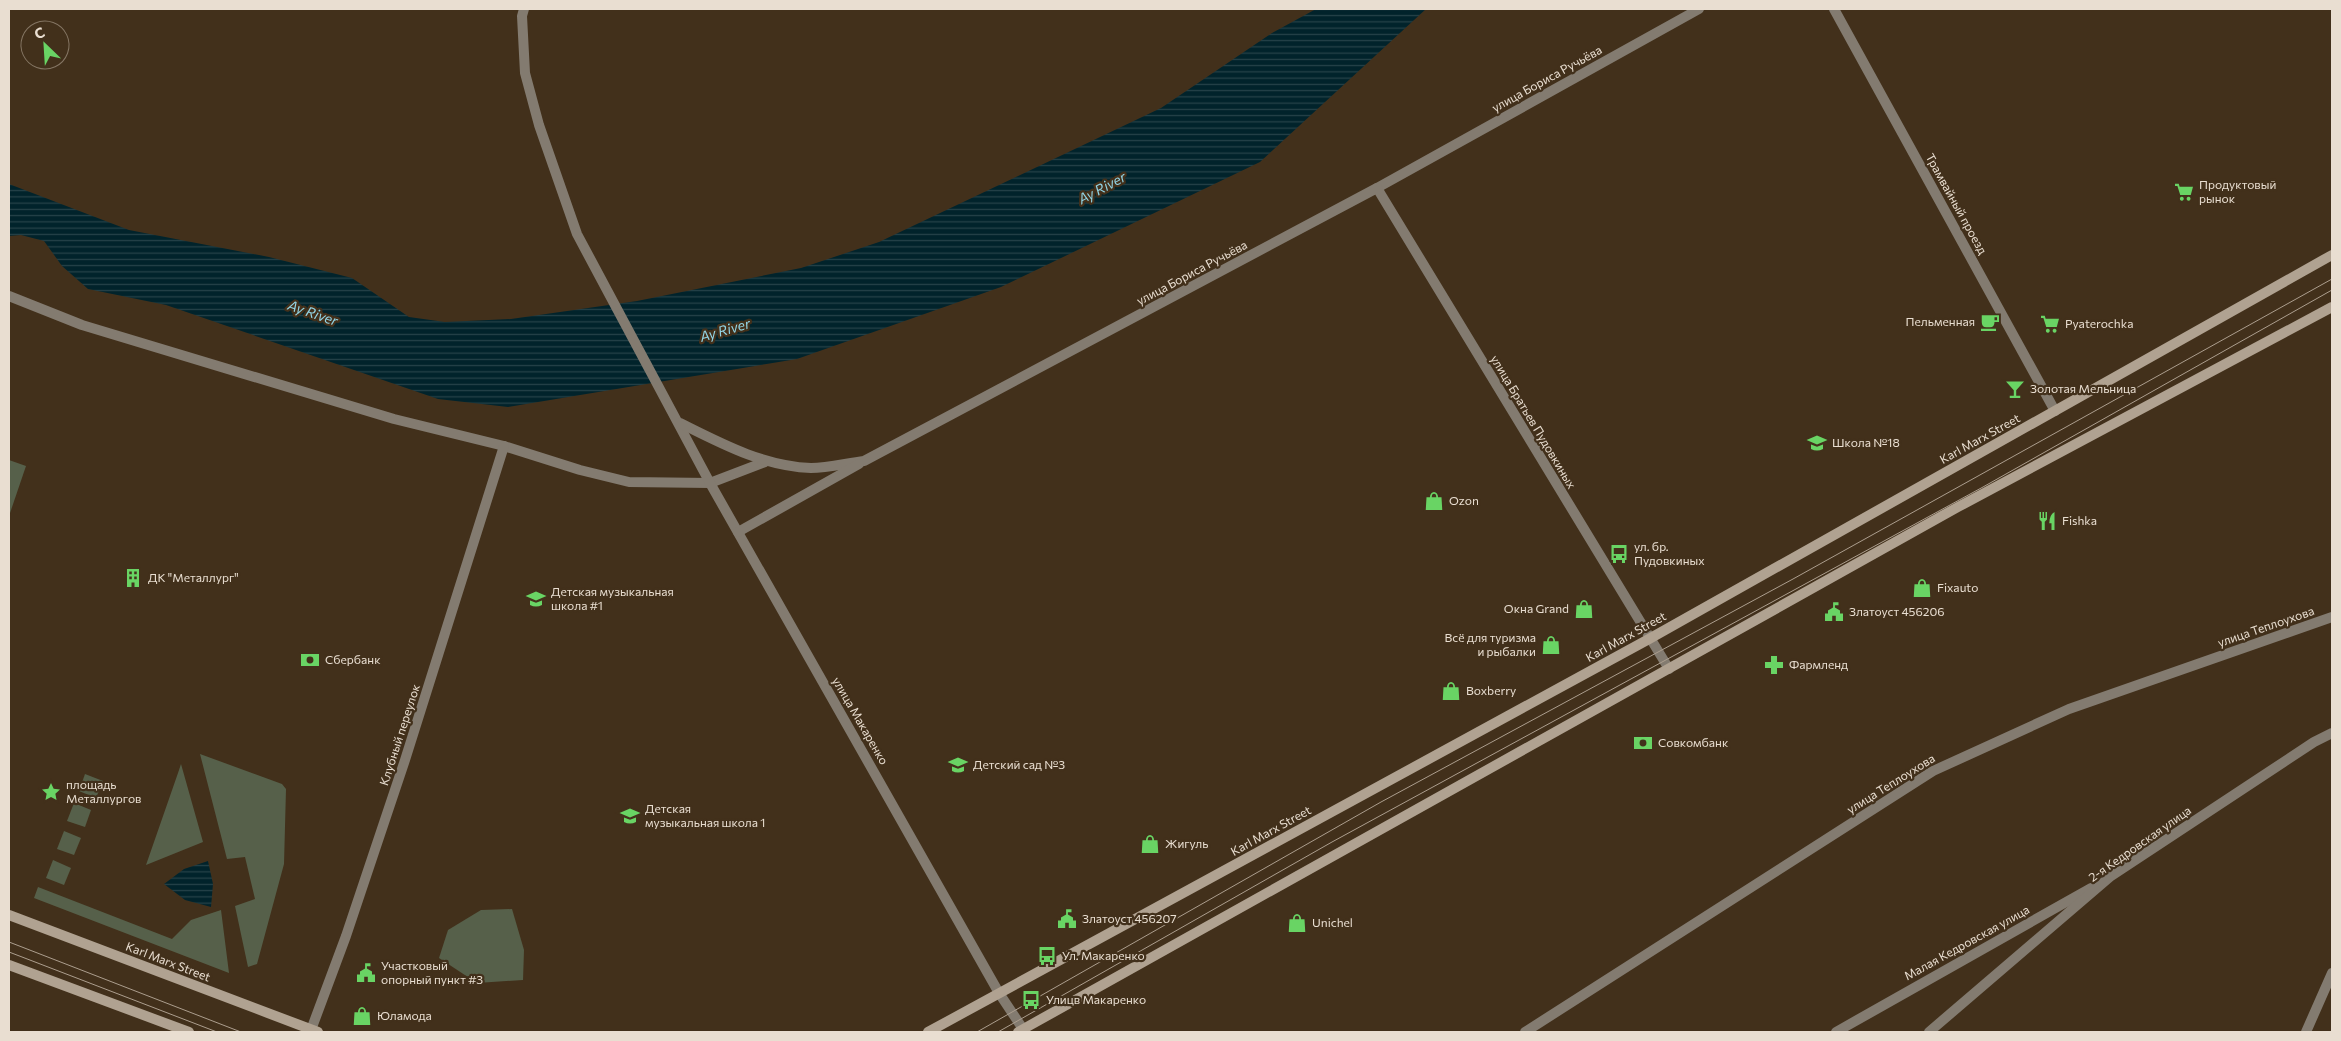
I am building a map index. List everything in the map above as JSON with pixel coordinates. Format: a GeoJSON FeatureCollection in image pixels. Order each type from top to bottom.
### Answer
{"type":"FeatureCollection","features":[{"type":"Feature","properties":{"kind":"main road","name":"Karl Marx Street"},"geometry":{"type":"LineString","coordinates":[[928,1032],[1649,639],[2332,255]]}},
{"type":"Feature","properties":{"kind":"main road"},"geometry":{"type":"LineString","coordinates":[[1021,1031],[1958,507],[2332,307]]}},
{"type":"Feature","properties":{"kind":"main road","name":"Karl Marx Street"},"geometry":{"type":"LineString","coordinates":[[9,915],[315,1031]]}},
{"type":"Feature","properties":{"kind":"main road"},"geometry":{"type":"LineString","coordinates":[[9,965],[189,1032]]}},
{"type":"Feature","properties":{"kind":"street","name":"улица Макаренко"},"geometry":{"type":"LineString","coordinates":[[524,9],[522,16],[525,73],[539,125],[577,234],[671,406],[710,483],[1021,1031]]}},
{"type":"Feature","properties":{"kind":"street","name":"улица Бориса Ручьёва"},"geometry":{"type":"LineString","coordinates":[[680,423],[725,446],[765,462],[812,468],[864,461],[1378,188],[1699,9]]}},
{"type":"Feature","properties":{"kind":"street","name":"Трамвайный проезд"},"geometry":{"type":"LineString","coordinates":[[1834,9],[2055,411]]}},
{"type":"Feature","properties":{"kind":"street","name":"улица Братьев Пудовкиных"},"geometry":{"type":"LineString","coordinates":[[1378,188],[1649,639],[1669,669]]}},
{"type":"Feature","properties":{"kind":"street"},"geometry":{"type":"LineString","coordinates":[[9,296],[82,325],[347,405],[394,419],[504,446],[580,470],[629,482],[710,483],[765,462]]}},
{"type":"Feature","properties":{"kind":"street","name":"Клубный переулок"},"geometry":{"type":"LineString","coordinates":[[315,1031],[405,760],[504,446]]}},
{"type":"Feature","properties":{"kind":"street"},"geometry":{"type":"LineString","coordinates":[[738,532],[864,461]]}},
{"type":"Feature","properties":{"kind":"street","name":"улица Теплоухова"},"geometry":{"type":"LineString","coordinates":[[1526,1032],[1933,771],[2069,709],[2332,617]]}},
{"type":"Feature","properties":{"kind":"street","name":"2-я Кедровская улица"},"geometry":{"type":"LineString","coordinates":[[1929,1032],[2111,876],[2314,742],[2332,734]]}},
{"type":"Feature","properties":{"kind":"street","name":"Малая Кедровская улица"},"geometry":{"type":"LineString","coordinates":[[1836,1032],[2111,876]]}},
{"type":"Feature","properties":{"kind":"street"},"geometry":{"type":"LineString","coordinates":[[2306,1032],[2332,972]]}},
{"type":"Feature","properties":{"kind":"green space"},"geometry":{"type":"Polygon","coordinates":[[[9,460],[26,466],[9,516],[9,460]]]}},
{"type":"Feature","properties":{"kind":"green space"},"geometry":{"type":"Polygon","coordinates":[[[200,754],[282,784],[286,789],[284,864],[257,964],[248,967],[235,906],[255,899],[245,857],[227,859],[200,754]]]}},
{"type":"Feature","properties":{"kind":"green space"},"geometry":{"type":"Polygon","coordinates":[[[181,764],[203,842],[146,865],[178,773],[181,764]]]}},
{"type":"Feature","properties":{"kind":"green space"},"geometry":{"type":"Polygon","coordinates":[[[85,774],[103,781],[96,798],[79,791],[85,774]]]}},
{"type":"Feature","properties":{"kind":"green space"},"geometry":{"type":"Polygon","coordinates":[[[74,803],[91,810],[85,827],[67,821],[74,803]]]}},
{"type":"Feature","properties":{"kind":"green space"},"geometry":{"type":"Polygon","coordinates":[[[64,831],[81,838],[74,855],[57,849],[64,831]]]}},
{"type":"Feature","properties":{"kind":"green space"},"geometry":{"type":"Polygon","coordinates":[[[53,860],[71,868],[64,885],[46,878],[53,860]]]}},
{"type":"Feature","properties":{"kind":"green space"},"geometry":{"type":"Polygon","coordinates":[[[38,887],[172,939],[191,920],[221,910],[229,973],[34,898],[38,887]]]}},
{"type":"Feature","properties":{"kind":"green space"},"geometry":{"type":"Polygon","coordinates":[[[512,909],[524,950],[523,980],[477,983],[439,958],[448,930],[481,910],[512,909]]]}},
{"type":"Feature","properties":{"kind":"water","name":"Ay River"},"geometry":{"type":"Polygon","coordinates":[[[1316,9],[1426,9],[1260,162],[1001,287],[797,359],[508,407],[438,399],[166,305],[88,289],[62,266],[44,241],[21,235],[9,236],[9,184],[129,230],[269,257],[352,278],[409,317],[445,322],[511,319],[637,301],[801,268],[879,242],[1161,108],[1272,33],[1316,9]]]}},
{"type":"Feature","properties":{"kind":"water"},"geometry":{"type":"Polygon","coordinates":[[[208,861],[213,884],[211,907],[185,900],[164,884],[184,869],[208,861]]]}},
{"type":"Feature","properties":{"kind":"tram line"},"geometry":{"type":"LineString","coordinates":[[977,1032],[1381,802],[1793,579],[2332,279]]}},
{"type":"Feature","properties":{"kind":"tram line"},"geometry":{"type":"LineString","coordinates":[[998,1032],[1332,842],[1983,487],[2332,290]]}},
{"type":"Feature","properties":{"kind":"tram line"},"geometry":{"type":"LineString","coordinates":[[9,942],[241,1032]]}},
{"type":"Feature","properties":{"kind":"tram line"},"geometry":{"type":"LineString","coordinates":[[9,952],[217,1032]]}},
{"type":"Feature","properties":{"kind":"place","name":"Продуктовый рынок"},"geometry":{"type":"Point","coordinates":[2184,192]}},
{"type":"Feature","properties":{"kind":"place","name":"Пельменная"},"geometry":{"type":"Point","coordinates":[1990,322]}},
{"type":"Feature","properties":{"kind":"place","name":"Pyaterochka"},"geometry":{"type":"Point","coordinates":[2050,324]}},
{"type":"Feature","properties":{"kind":"place","name":"Золотая Мельница"},"geometry":{"type":"Point","coordinates":[2015,389]}},
{"type":"Feature","properties":{"kind":"place","name":"Школа №18"},"geometry":{"type":"Point","coordinates":[1817,443]}},
{"type":"Feature","properties":{"kind":"place","name":"Ozon"},"geometry":{"type":"Point","coordinates":[1434,501]}},
{"type":"Feature","properties":{"kind":"place","name":"Fishka"},"geometry":{"type":"Point","coordinates":[2047,521]}},
{"type":"Feature","properties":{"kind":"place","name":"ул. бр. Пудовкиных"},"geometry":{"type":"Point","coordinates":[1619,554]}},
{"type":"Feature","properties":{"kind":"place","name":"ДК \"Металлург\""},"geometry":{"type":"Point","coordinates":[133,578]}},
{"type":"Feature","properties":{"kind":"place","name":"Fixauto"},"geometry":{"type":"Point","coordinates":[1922,588]}},
{"type":"Feature","properties":{"kind":"place","name":"Детская музыкальная школа #1"},"geometry":{"type":"Point","coordinates":[536,599]}},
{"type":"Feature","properties":{"kind":"place","name":"Окна Grand"},"geometry":{"type":"Point","coordinates":[1584,609]}},
{"type":"Feature","properties":{"kind":"place","name":"Златоуст 456206"},"geometry":{"type":"Point","coordinates":[1834,612]}},
{"type":"Feature","properties":{"kind":"place","name":"Всё для туризма и рыбалки"},"geometry":{"type":"Point","coordinates":[1551,645]}},
{"type":"Feature","properties":{"kind":"place","name":"Сбербанк"},"geometry":{"type":"Point","coordinates":[310,660]}},
{"type":"Feature","properties":{"kind":"place","name":"Фармленд"},"geometry":{"type":"Point","coordinates":[1774,665]}},
{"type":"Feature","properties":{"kind":"place","name":"Boxberry"},"geometry":{"type":"Point","coordinates":[1451,691]}},
{"type":"Feature","properties":{"kind":"place","name":"Совкомбанк"},"geometry":{"type":"Point","coordinates":[1643,743]}},
{"type":"Feature","properties":{"kind":"place","name":"Детский сад №3"},"geometry":{"type":"Point","coordinates":[958,765]}},
{"type":"Feature","properties":{"kind":"place","name":"площадь Металлургов"},"geometry":{"type":"Point","coordinates":[51,792]}},
{"type":"Feature","properties":{"kind":"place","name":"Детская музыкальная школа 1"},"geometry":{"type":"Point","coordinates":[630,816]}},
{"type":"Feature","properties":{"kind":"place","name":"Жигуль"},"geometry":{"type":"Point","coordinates":[1150,844]}},
{"type":"Feature","properties":{"kind":"place","name":"Златоуст 456207"},"geometry":{"type":"Point","coordinates":[1067,919]}},
{"type":"Feature","properties":{"kind":"place","name":"Unichel"},"geometry":{"type":"Point","coordinates":[1297,923]}},
{"type":"Feature","properties":{"kind":"place","name":"Ул. Макаренко"},"geometry":{"type":"Point","coordinates":[1047,956]}},
{"type":"Feature","properties":{"kind":"place","name":"Участковый опорный пункт #3"},"geometry":{"type":"Point","coordinates":[366,973]}},
{"type":"Feature","properties":{"kind":"place","name":"Улицв Макаренко"},"geometry":{"type":"Point","coordinates":[1031,1000]}},
{"type":"Feature","properties":{"kind":"place","name":"Юламода"},"geometry":{"type":"Point","coordinates":[362,1016]}}]}
